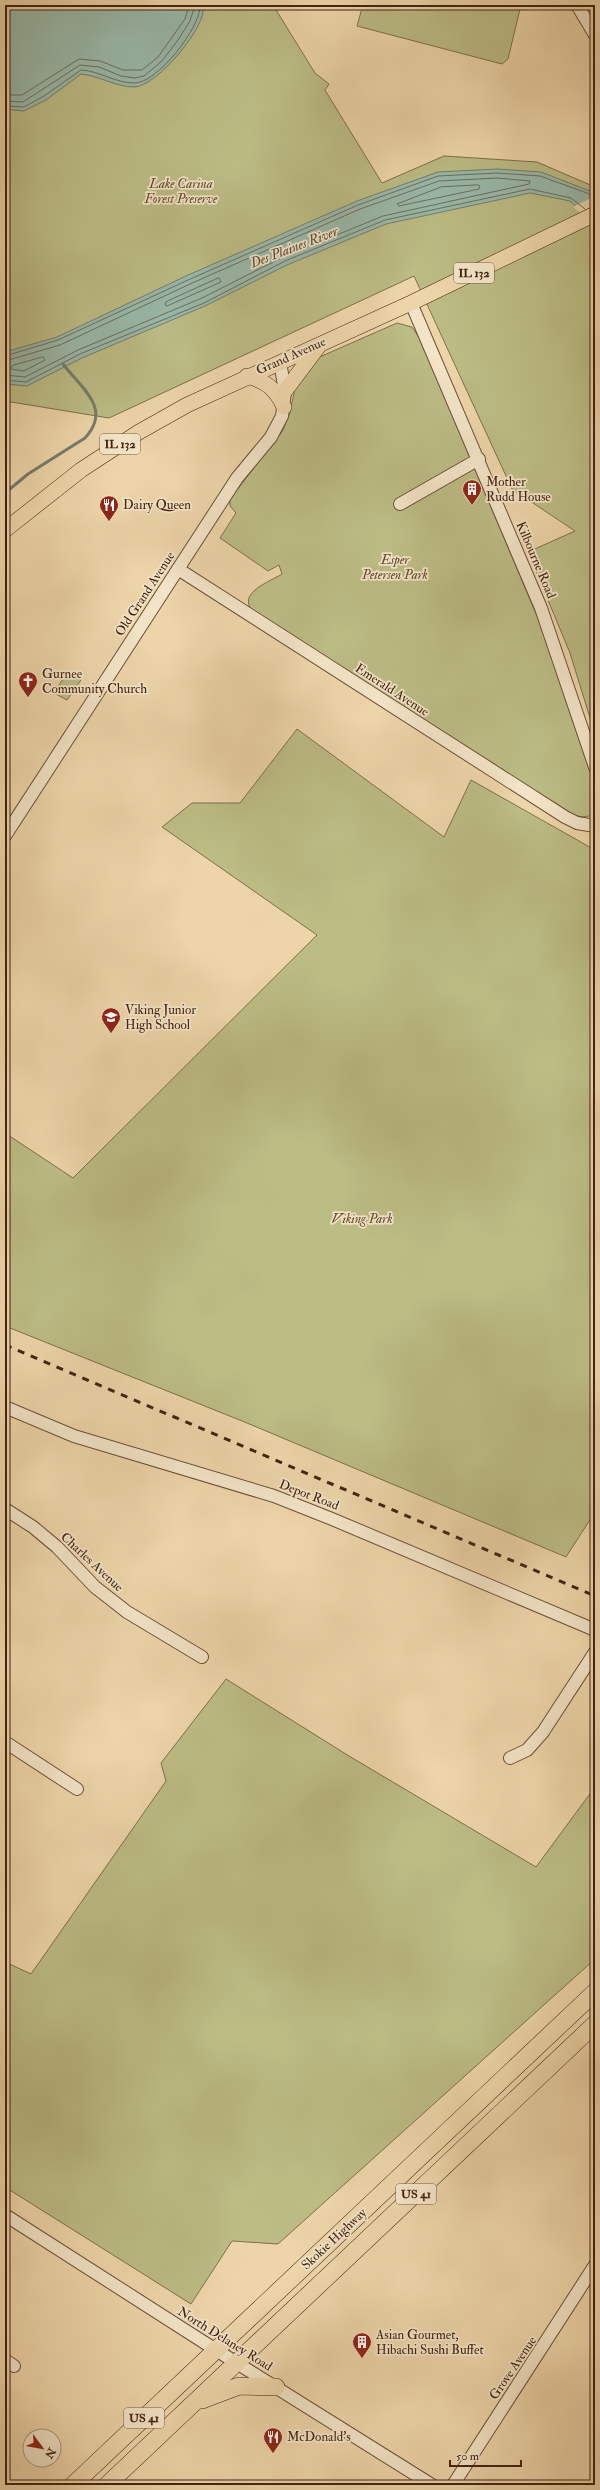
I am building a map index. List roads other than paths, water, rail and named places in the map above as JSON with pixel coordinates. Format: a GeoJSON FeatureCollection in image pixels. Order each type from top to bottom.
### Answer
{"type":"FeatureCollection","features":[{"type":"Feature","properties":{"kind":"highway","name":"Skokie Highway"},"geometry":{"type":"LineString","coordinates":[[73,2485],[595,1992]]}},
{"type":"Feature","properties":{"kind":"highway","name":"Skokie Highway"},"geometry":{"type":"LineString","coordinates":[[107,2485],[595,2024]]}},
{"type":"Feature","properties":{"kind":"highway"},"geometry":{"type":"LineString","coordinates":[[194,2402],[239,2386],[276,2387]]}},
{"type":"Feature","properties":{"kind":"main road","name":"Grand Avenue"},"geometry":{"type":"LineString","coordinates":[[5,530],[49,494],[111,450],[171,414],[247,376],[411,303],[595,214]]}},
{"type":"Feature","properties":{"kind":"main road"},"geometry":{"type":"LineString","coordinates":[[285,391],[322,343]]}},
{"type":"Feature","properties":{"kind":"main road"},"geometry":{"type":"LineString","coordinates":[[247,376],[262,380],[272,386],[284,407]]}},
{"type":"Feature","properties":{"kind":"street"},"geometry":{"type":"LineString","coordinates":[[576,5],[595,36]]}},
{"type":"Feature","properties":{"kind":"street","name":"Kilbourne Road"},"geometry":{"type":"LineString","coordinates":[[411,303],[479,459],[540,608],[595,767]]}},
{"type":"Feature","properties":{"kind":"street","name":"Old Grand Avenue"},"geometry":{"type":"LineString","coordinates":[[5,836],[237,478],[271,437],[278,426],[284,407],[285,391],[280,362]]}},
{"type":"Feature","properties":{"kind":"street"},"geometry":{"type":"LineString","coordinates":[[400,504],[479,459]]}},
{"type":"Feature","properties":{"kind":"street","name":"Emerald Avenue"},"geometry":{"type":"LineString","coordinates":[[178,569],[565,817],[577,823],[595,826]]}},
{"type":"Feature","properties":{"kind":"street","name":"Depot Road"},"geometry":{"type":"LineString","coordinates":[[5,1407],[82,1438],[274,1496],[332,1518],[595,1630]]}},
{"type":"Feature","properties":{"kind":"street","name":"Charles Avenue"},"geometry":{"type":"LineString","coordinates":[[5,1509],[33,1527],[58,1548],[95,1587],[122,1608],[202,1657]]}},
{"type":"Feature","properties":{"kind":"street"},"geometry":{"type":"LineString","coordinates":[[510,1758],[527,1750],[543,1732],[595,1652]]}},
{"type":"Feature","properties":{"kind":"street"},"geometry":{"type":"LineString","coordinates":[[5,1742],[76,1789]]}},
{"type":"Feature","properties":{"kind":"street","name":"North Delaney Road"},"geometry":{"type":"LineString","coordinates":[[5,2215],[236,2363],[432,2485]]}},
{"type":"Feature","properties":{"kind":"street","name":"Grove Avenue"},"geometry":{"type":"LineString","coordinates":[[453,2485],[595,2265]]}},
{"type":"Feature","properties":{"kind":"water"},"geometry":{"type":"Polygon","coordinates":[[[5,5],[203,5],[203,14],[190,39],[179,53],[168,66],[144,84],[134,87],[127,87],[81,74],[46,100],[24,111],[5,109],[5,5]]]}},
{"type":"Feature","properties":{"kind":"water","name":"Des Plaines River"},"geometry":{"type":"Polygon","coordinates":[[[497,169],[541,172],[595,193],[595,223],[570,201],[530,193],[386,224],[287,265],[205,306],[82,358],[27,386],[5,384],[5,352],[57,337],[186,276],[357,201],[438,172],[497,169]]]}},
{"type":"Feature","properties":{"kind":"waterway"},"geometry":{"type":"LineString","coordinates":[[5,493],[28,474],[85,438],[93,427],[96,417],[95,407],[91,398],[63,364]]}},
{"type":"Feature","properties":{"kind":"railway"},"geometry":{"type":"LineString","coordinates":[[5,1345],[595,1596]]}},
{"type":"Feature","properties":{"kind":"place","name":"Mother Rudd House"},"geometry":{"type":"Point","coordinates":[472,506]}},
{"type":"Feature","properties":{"kind":"place","name":"Dairy Queen"},"geometry":{"type":"Point","coordinates":[109,522]}},
{"type":"Feature","properties":{"kind":"place","name":"Gurnee Community Church"},"geometry":{"type":"Point","coordinates":[28,698]}},
{"type":"Feature","properties":{"kind":"place","name":"Viking Junior High School"},"geometry":{"type":"Point","coordinates":[111,1034]}},
{"type":"Feature","properties":{"kind":"place","name":"Asian Gourmet, Hibachi Sushi Buffet"},"geometry":{"type":"Point","coordinates":[362,2359]}},
{"type":"Feature","properties":{"kind":"place","name":"McDonald's"},"geometry":{"type":"Point","coordinates":[273,2454]}},
{"type":"Feature","properties":{"kind":"park label","name":"Lake Carina Forest Preserve"},"geometry":{"type":"Point","coordinates":[181,192]}},
{"type":"Feature","properties":{"kind":"park label","name":"Esper Petersen Park"},"geometry":{"type":"Point","coordinates":[395,568]}},
{"type":"Feature","properties":{"kind":"park label","name":"Viking Park"},"geometry":{"type":"Point","coordinates":[362,1219]}}]}
